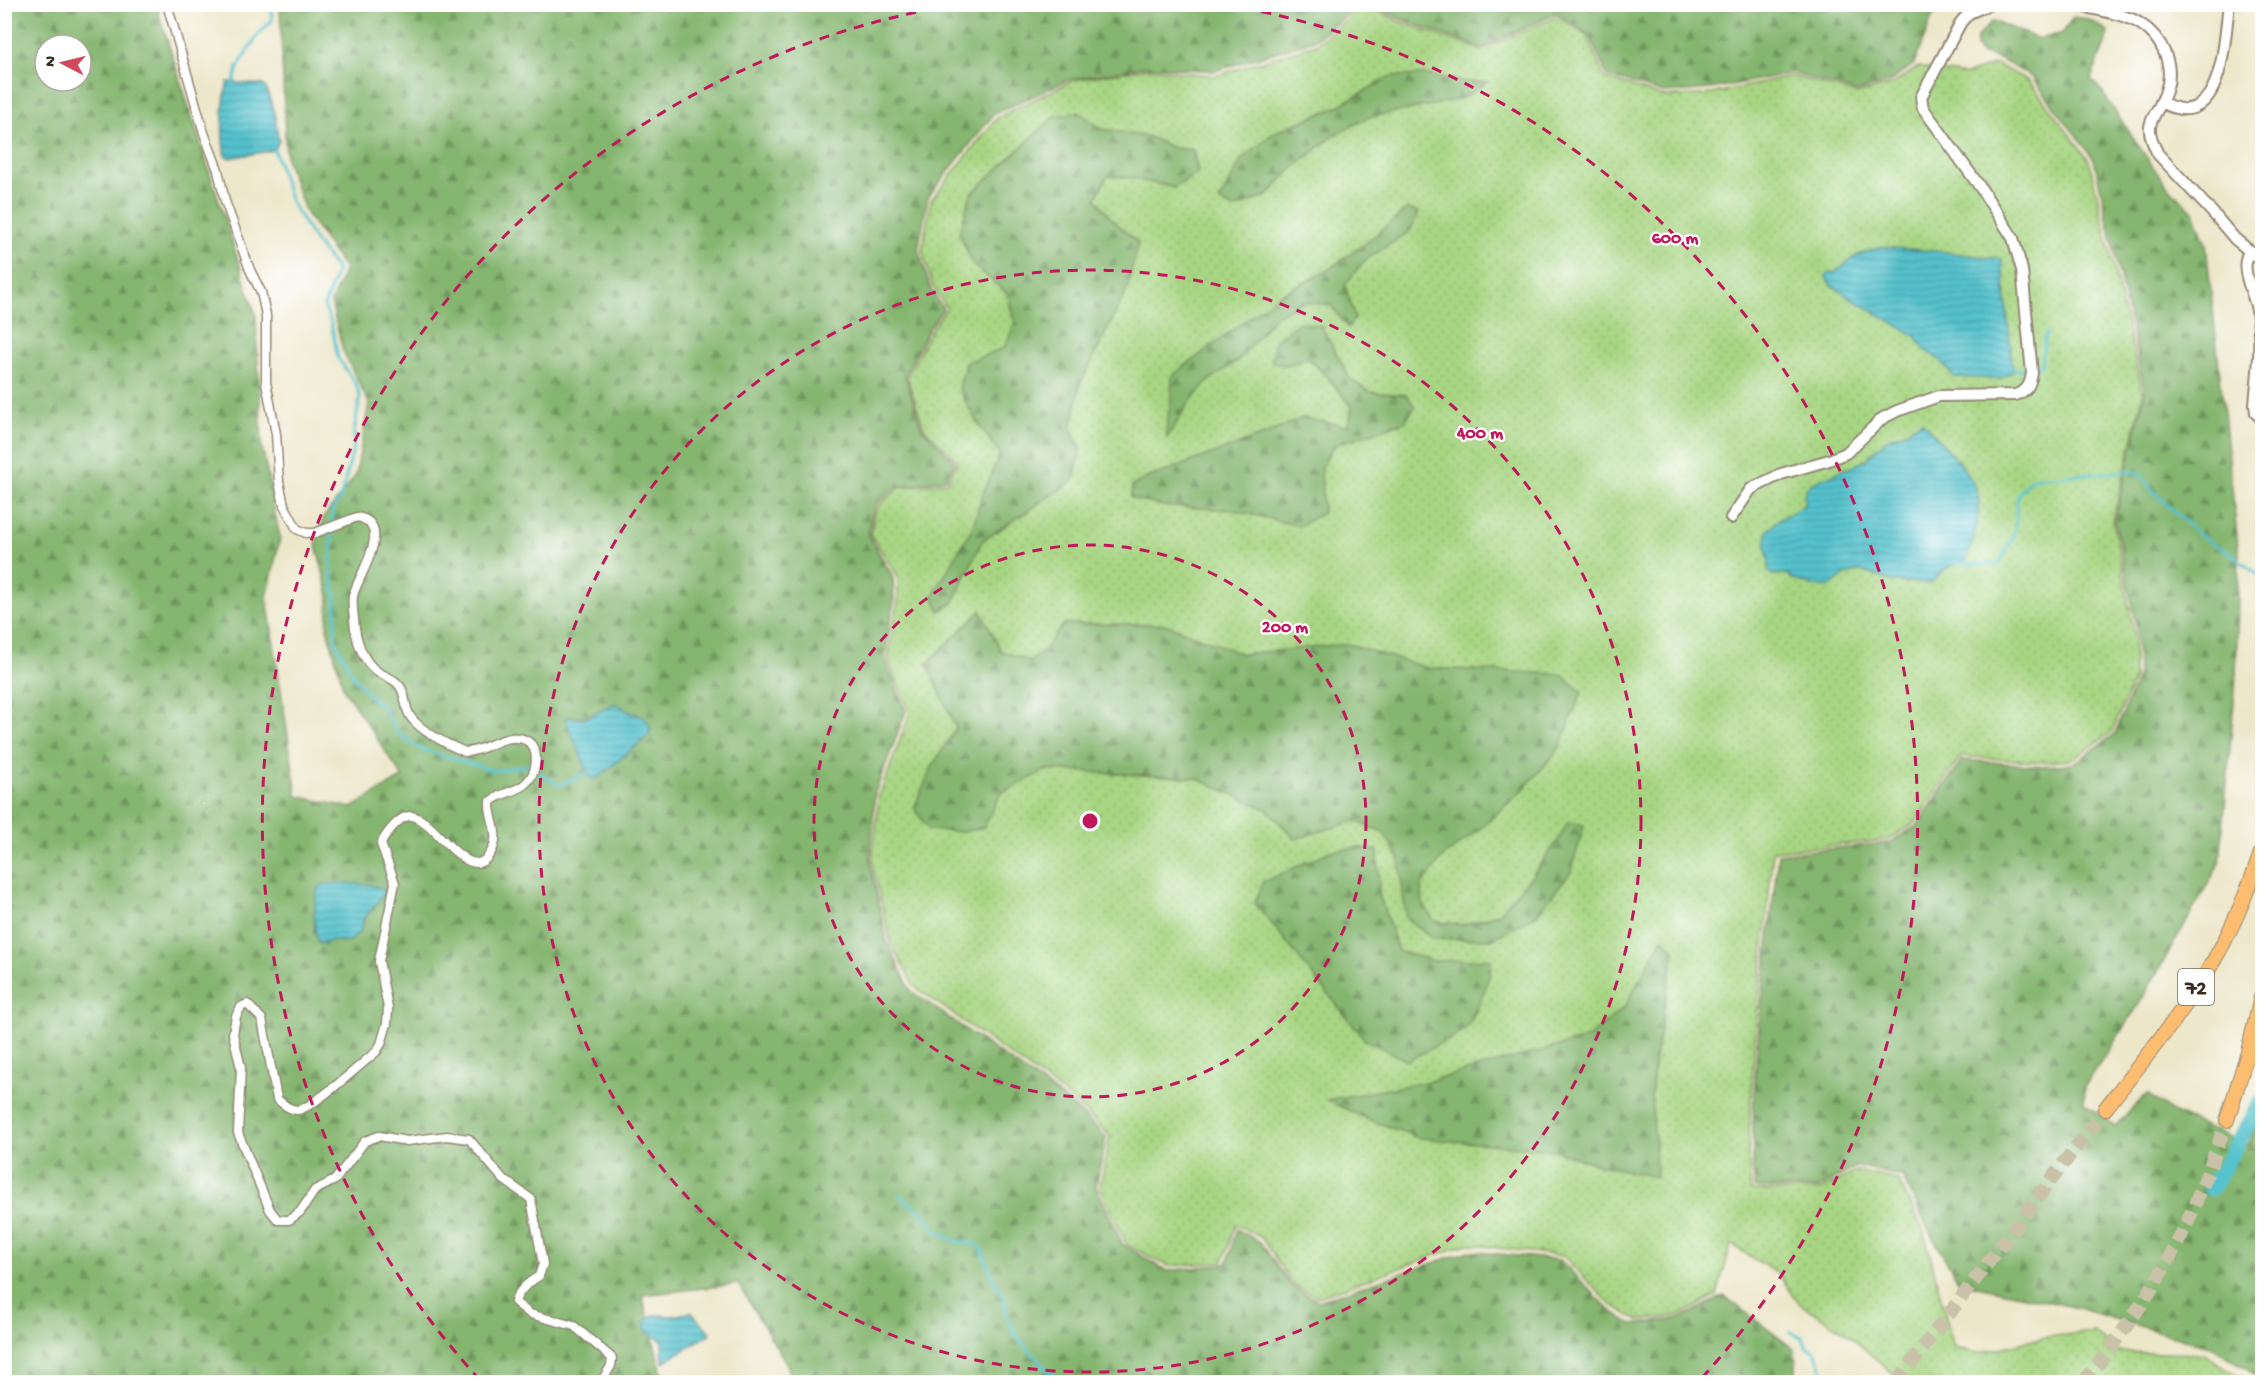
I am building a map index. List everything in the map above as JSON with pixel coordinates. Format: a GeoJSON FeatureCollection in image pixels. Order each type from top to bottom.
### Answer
{"type":"FeatureCollection","features":[{"type":"Feature","properties":{"kind":"main road","name":"72"},"geometry":{"type":"LineString","coordinates":[[2105,1109],[2186,1001],[2222,945],[2247,893],[2262,850]]}},
{"type":"Feature","properties":{"kind":"main road"},"geometry":{"type":"LineString","coordinates":[[2228,1120],[2262,994]]}},
{"type":"Feature","properties":{"kind":"street"},"geometry":{"type":"LineString","coordinates":[[167,4],[204,133],[218,170],[225,201],[250,270],[261,291],[266,315],[266,382],[276,434],[279,482],[284,505],[297,530],[306,533],[315,533],[357,517],[364,518],[374,530],[375,539],[372,551],[353,595],[354,621],[364,657],[378,672],[398,683],[403,691],[411,720],[465,752],[473,752],[510,738],[523,739],[531,743],[535,750],[534,770],[527,782],[517,789],[495,797],[490,802],[495,839],[493,848],[483,860],[476,863],[467,860],[456,853],[426,823],[409,816],[402,818],[384,837],[381,844],[395,883],[379,961],[388,1008],[387,1024],[376,1052],[315,1101],[299,1110],[286,1107],[277,1099],[262,1019],[247,1004],[241,1007],[236,1016],[233,1034],[241,1068],[238,1133],[270,1210],[278,1220],[289,1220],[300,1212],[315,1190],[335,1180],[365,1141],[379,1136],[407,1141],[447,1136],[469,1138],[503,1179],[531,1199],[543,1264],[540,1276],[530,1281],[517,1295],[515,1302],[530,1314],[574,1326],[604,1350],[612,1358],[611,1366],[601,1383]]}},
{"type":"Feature","properties":{"kind":"street"},"geometry":{"type":"LineString","coordinates":[[1731,518],[1751,489],[1782,474],[1846,453],[1883,418],[1897,411],[1939,396],[2015,395],[2030,386],[2032,373],[2022,270],[2013,238],[1980,187],[1928,116],[1923,108],[1921,97],[1961,22],[1969,13],[1990,4]]}},
{"type":"Feature","properties":{"kind":"street"},"geometry":{"type":"LineString","coordinates":[[2072,4],[2114,14],[2139,23],[2156,38],[2166,54],[2169,78],[2161,102],[2151,117],[2149,125],[2152,143],[2158,154],[2235,239],[2260,259]]}},
{"type":"Feature","properties":{"kind":"street"},"geometry":{"type":"LineString","coordinates":[[2161,102],[2171,108],[2185,109],[2198,106],[2209,98],[2218,81],[2229,4]]}},
{"type":"Feature","properties":{"kind":"street"},"geometry":{"type":"LineString","coordinates":[[2249,251],[2245,260],[2246,270],[2261,336],[2254,404],[2256,413],[2262,419]]}},
{"type":"Feature","properties":{"kind":"green space"},"geometry":{"type":"Polygon","coordinates":[[[1368,4],[1398,21],[1481,50],[1558,16],[1588,37],[1604,78],[1664,97],[1712,94],[1792,76],[1857,94],[1893,84],[1918,67],[1965,75],[1996,64],[2029,81],[2089,160],[2143,395],[2113,520],[2134,635],[2134,678],[2112,732],[2071,760],[2039,762],[1961,756],[1914,824],[1887,840],[1773,851],[1754,1049],[1748,1152],[1751,1191],[1820,1190],[1857,1171],[1898,1180],[1924,1231],[1954,1348],[1980,1353],[2045,1337],[2094,1332],[2118,1352],[2204,1354],[2249,1382],[1903,1382],[1841,1329],[1800,1304],[1778,1274],[1731,1244],[1717,1295],[1681,1315],[1639,1321],[1610,1304],[1563,1256],[1467,1244],[1318,1297],[1294,1286],[1262,1238],[1236,1224],[1223,1262],[1168,1266],[1127,1245],[1100,1187],[1110,1136],[1070,1098],[914,986],[891,944],[872,861],[879,797],[910,713],[888,660],[898,601],[898,576],[870,534],[877,507],[899,488],[947,482],[958,461],[924,428],[907,377],[932,328],[947,308],[933,287],[922,250],[931,200],[998,117],[1074,80],[1148,68],[1215,76],[1316,44],[1368,4]]]}},
{"type":"Feature","properties":{"kind":"green space"},"geometry":{"type":"Polygon","coordinates":[[[1937,4],[1914,64],[1891,81],[1857,92],[1792,73],[1710,89],[1664,93],[1607,76],[1590,36],[1557,13],[1481,48],[1401,19],[1372,5],[1937,4]]]}},
{"type":"Feature","properties":{"kind":"green space"},"geometry":{"type":"Polygon","coordinates":[[[5,5],[156,5],[256,316],[262,447],[280,538],[267,598],[297,796],[352,808],[403,777],[344,690],[327,628],[329,596],[316,544],[324,517],[356,475],[369,403],[343,351],[331,302],[345,269],[306,213],[286,159],[280,5],[1360,5],[1314,40],[1215,71],[1147,66],[1068,80],[994,114],[928,197],[918,249],[931,290],[943,309],[929,328],[905,376],[922,428],[955,462],[946,479],[897,487],[875,505],[868,534],[893,577],[894,601],[885,659],[906,711],[875,793],[870,862],[887,942],[911,991],[1070,1103],[1106,1137],[1096,1186],[1123,1245],[1167,1271],[1227,1264],[1237,1229],[1260,1242],[1292,1287],[1318,1301],[1469,1251],[1560,1260],[1609,1309],[1633,1325],[1681,1318],[1724,1296],[1795,1350],[1797,1382],[793,1382],[787,1364],[738,1284],[642,1295],[664,1382],[5,1382],[5,5]],[[617,704],[586,717],[572,717],[591,779],[598,778],[649,735],[651,729],[641,716],[617,704]],[[318,896],[314,932],[324,944],[332,940],[346,942],[363,925],[363,920],[383,896],[318,896]]]}},
{"type":"Feature","properties":{"kind":"green space"},"geometry":{"type":"Polygon","coordinates":[[[2073,17],[2088,19],[2108,31],[2091,79],[2164,183],[2194,212],[2206,244],[2239,555],[2236,678],[2220,863],[2139,1004],[2085,1086],[2084,1103],[2115,1126],[2147,1094],[2174,1113],[2248,1145],[2262,1113],[2262,1379],[2212,1347],[2074,1307],[1959,1282],[1928,1229],[1902,1176],[1857,1166],[1819,1188],[1754,1188],[1756,1064],[1778,854],[1889,843],[1917,826],[1962,760],[2041,766],[2073,764],[2115,734],[2138,675],[2137,631],[2115,520],[2145,392],[2094,159],[2032,77],[2000,59],[1981,53],[1976,47],[1977,37],[1993,21],[2039,39],[2063,33],[2073,17]]]}},
{"type":"Feature","properties":{"kind":"green space"},"geometry":{"type":"Polygon","coordinates":[[[1426,75],[1464,82],[1488,82],[1461,99],[1367,118],[1334,135],[1290,171],[1267,196],[1233,209],[1219,201],[1243,158],[1275,132],[1337,107],[1391,76],[1426,75]]]}},
{"type":"Feature","properties":{"kind":"green space"},"geometry":{"type":"Polygon","coordinates":[[[1079,112],[1102,129],[1149,137],[1174,148],[1193,150],[1198,173],[1174,188],[1132,178],[1107,176],[1096,199],[1112,219],[1138,243],[1127,290],[1080,385],[1071,429],[1081,448],[1074,480],[982,541],[953,603],[940,611],[933,596],[973,526],[982,496],[1000,454],[975,419],[959,389],[965,363],[1004,348],[1015,324],[1007,293],[973,265],[959,233],[971,194],[1055,116],[1079,112]]]}},
{"type":"Feature","properties":{"kind":"green space"},"geometry":{"type":"Polygon","coordinates":[[[1407,209],[1419,212],[1410,231],[1364,261],[1345,285],[1355,318],[1348,328],[1331,305],[1302,302],[1273,318],[1240,359],[1207,382],[1187,405],[1167,438],[1172,376],[1279,295],[1323,273],[1363,245],[1407,209]]]}},
{"type":"Feature","properties":{"kind":"green space"},"geometry":{"type":"Polygon","coordinates":[[[1299,322],[1321,326],[1351,380],[1370,392],[1407,395],[1415,407],[1404,422],[1334,445],[1321,469],[1323,513],[1299,526],[1233,510],[1162,506],[1131,498],[1132,486],[1147,478],[1269,433],[1302,418],[1348,426],[1352,408],[1329,378],[1309,359],[1285,365],[1272,363],[1274,341],[1299,322]]]}},
{"type":"Feature","properties":{"kind":"green space"},"geometry":{"type":"Polygon","coordinates":[[[981,611],[1001,651],[1030,661],[1042,652],[1064,624],[1165,624],[1242,654],[1347,644],[1428,668],[1560,674],[1582,692],[1559,749],[1523,790],[1482,827],[1442,858],[1421,886],[1423,905],[1434,921],[1462,925],[1498,914],[1531,877],[1557,842],[1568,822],[1584,825],[1571,872],[1536,915],[1492,939],[1433,939],[1406,918],[1399,858],[1383,832],[1355,821],[1295,839],[1268,810],[1196,778],[1047,770],[1001,793],[984,827],[963,832],[929,830],[914,808],[933,765],[956,728],[927,664],[981,611]]]}},
{"type":"Feature","properties":{"kind":"green space"},"geometry":{"type":"Polygon","coordinates":[[[1359,847],[1378,851],[1379,894],[1398,951],[1435,961],[1491,959],[1482,995],[1465,1029],[1407,1061],[1365,1040],[1255,903],[1263,882],[1331,851],[1359,847]]]}},
{"type":"Feature","properties":{"kind":"green space"},"geometry":{"type":"Polygon","coordinates":[[[1663,938],[1675,950],[1655,1057],[1651,1096],[1656,1177],[1600,1165],[1553,1150],[1420,1138],[1367,1119],[1326,1100],[1426,1082],[1588,1038],[1625,1006],[1663,938]]]}},
{"type":"Feature","properties":{"kind":"water"},"geometry":{"type":"Polygon","coordinates":[[[228,82],[263,85],[266,88],[274,111],[279,141],[274,150],[230,158],[225,156],[223,119],[228,82]]]}},
{"type":"Feature","properties":{"kind":"water"},"geometry":{"type":"Polygon","coordinates":[[[1881,247],[2002,259],[2013,372],[1998,379],[1954,377],[1942,362],[1924,349],[1916,336],[1850,298],[1828,281],[1826,276],[1829,273],[1834,273],[1856,256],[1881,247]]]}},
{"type":"Feature","properties":{"kind":"water"},"geometry":{"type":"Polygon","coordinates":[[[1922,421],[1962,466],[1978,495],[1978,519],[1967,559],[1944,570],[1933,581],[1927,583],[1893,582],[1861,571],[1845,575],[1831,586],[1812,586],[1793,579],[1787,574],[1772,575],[1768,570],[1766,538],[1768,531],[1777,521],[1804,505],[1805,491],[1810,484],[1864,461],[1887,439],[1905,432],[1922,421]]]}},
{"type":"Feature","properties":{"kind":"water"},"geometry":{"type":"Polygon","coordinates":[[[617,704],[641,716],[650,724],[649,735],[598,778],[591,779],[565,719],[567,717],[584,719],[617,704]]]}},
{"type":"Feature","properties":{"kind":"water"},"geometry":{"type":"Polygon","coordinates":[[[324,884],[371,885],[384,889],[385,893],[363,920],[361,931],[351,940],[346,942],[333,940],[319,944],[314,916],[318,887],[324,884]]]}},
{"type":"Feature","properties":{"kind":"water"},"geometry":{"type":"Polygon","coordinates":[[[691,1312],[711,1333],[663,1363],[662,1341],[646,1331],[644,1322],[653,1315],[672,1316],[691,1312]]]}},
{"type":"Feature","properties":{"kind":"waterway"},"geometry":{"type":"LineString","coordinates":[[233,86],[238,67],[258,35],[272,20],[271,4]]}},
{"type":"Feature","properties":{"kind":"waterway"},"geometry":{"type":"LineString","coordinates":[[273,146],[291,202],[337,271],[324,306],[331,323],[338,358],[357,386],[360,397],[354,445],[341,497],[332,510],[331,572],[336,600],[335,641],[354,677],[385,709],[394,729],[412,744],[424,750],[495,771],[527,765],[559,785],[589,772]]}},
{"type":"Feature","properties":{"kind":"waterway"},"geometry":{"type":"LineString","coordinates":[[2038,368],[2046,333]]}},
{"type":"Feature","properties":{"kind":"waterway"},"geometry":{"type":"LineString","coordinates":[[2011,370],[2027,369]]}},
{"type":"Feature","properties":{"kind":"waterway"},"geometry":{"type":"LineString","coordinates":[[1956,562],[1999,563],[2014,533],[2018,498],[2032,478],[2132,471],[2141,474],[2152,490],[2199,535],[2230,553],[2262,578]]}},
{"type":"Feature","properties":{"kind":"waterway"},"geometry":{"type":"LineString","coordinates":[[2211,1188],[2262,1102]]}},
{"type":"Feature","properties":{"kind":"waterway"},"geometry":{"type":"LineString","coordinates":[[899,1195],[921,1212],[935,1229],[955,1241],[975,1244],[981,1248],[996,1285],[1005,1300],[1006,1315],[1018,1338],[1049,1372],[1063,1382]]}},
{"type":"Feature","properties":{"kind":"waterway"},"geometry":{"type":"LineString","coordinates":[[1790,1332],[1802,1337],[1807,1347],[1815,1352],[1828,1382]]}},
{"type":"Feature","properties":{"kind":"tunnel"},"geometry":{"type":"LineString","coordinates":[[1897,1382],[2105,1109]]}},
{"type":"Feature","properties":{"kind":"tunnel"},"geometry":{"type":"LineString","coordinates":[[2083,1382],[2130,1321],[2172,1253],[2194,1207],[2227,1120]]}}]}
